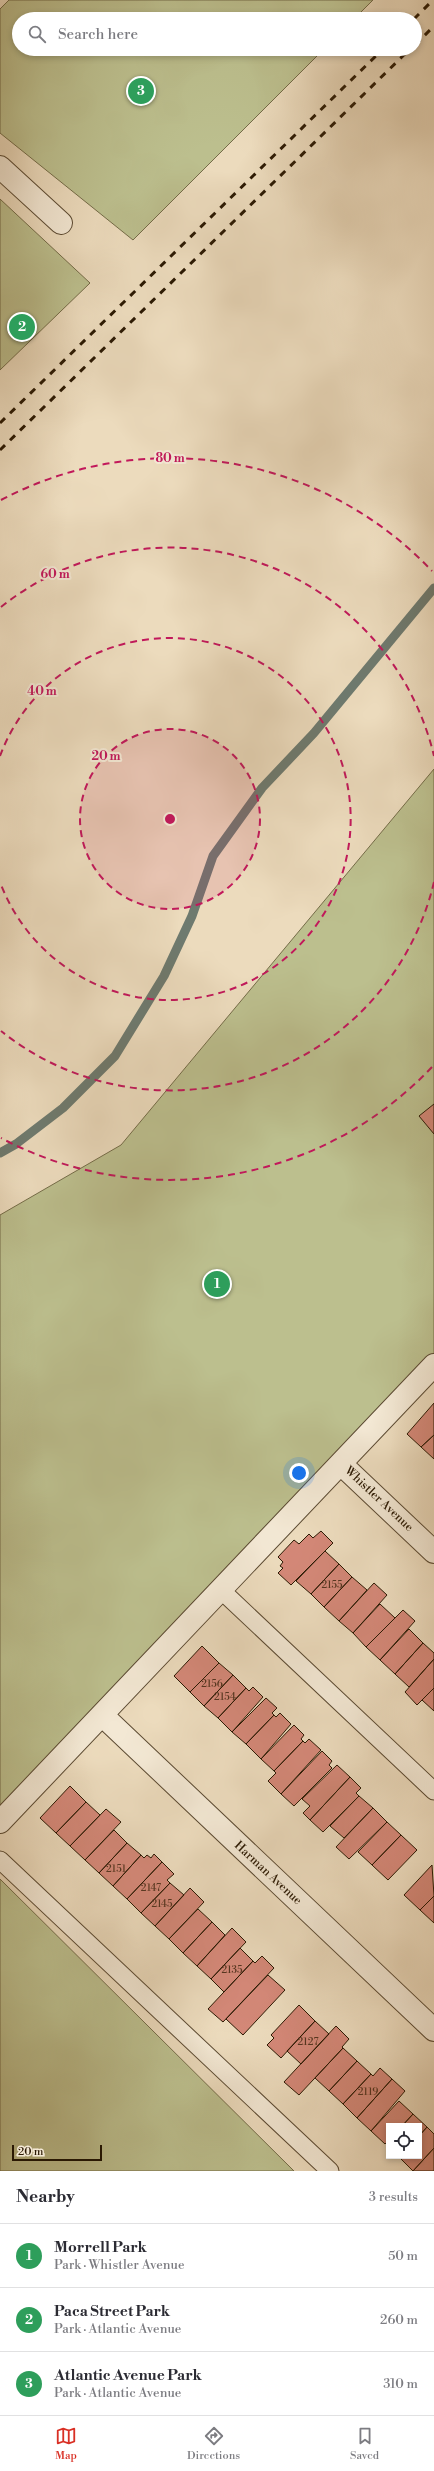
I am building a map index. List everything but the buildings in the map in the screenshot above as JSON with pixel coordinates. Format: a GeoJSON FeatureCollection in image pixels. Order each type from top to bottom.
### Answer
{"type":"FeatureCollection","features":[{"type":"Feature","properties":{"kind":"street"},"geometry":{"type":"LineString","coordinates":[[0,167],[61,222]]}},
{"type":"Feature","properties":{"kind":"street"},"geometry":{"type":"LineString","coordinates":[[0,1822],[434,1366]]}},
{"type":"Feature","properties":{"kind":"street","name":"Whistler Avenue"},"geometry":{"type":"LineString","coordinates":[[341,1464],[434,1552]]}},
{"type":"Feature","properties":{"kind":"street","name":"Harman Avenue"},"geometry":{"type":"LineString","coordinates":[[102,1715],[434,2030]]}},
{"type":"Feature","properties":{"kind":"lane"},"geometry":{"type":"LineString","coordinates":[[221,1590],[434,1791]]}},
{"type":"Feature","properties":{"kind":"lane"},"geometry":{"type":"LineString","coordinates":[[0,1860],[330,2171]]}},
{"type":"Feature","properties":{"kind":"green space"},"geometry":{"type":"Polygon","coordinates":[[[9,0],[373,0],[361,12],[12,12],[12,56],[317,56],[133,240],[0,133],[0,9],[9,0]]]}},
{"type":"Feature","properties":{"kind":"green space"},"geometry":{"type":"Polygon","coordinates":[[[0,199],[90,283],[0,370],[0,199]]]}},
{"type":"Feature","properties":{"kind":"green space"},"geometry":{"type":"Polygon","coordinates":[[[434,769],[434,1353],[0,1813],[0,1215],[121,1145],[434,769]]]}},
{"type":"Feature","properties":{"kind":"green space"},"geometry":{"type":"Polygon","coordinates":[[[0,1879],[294,2171],[0,2171],[0,1879]]]}},
{"type":"Feature","properties":{"kind":"waterway"},"geometry":{"type":"LineString","coordinates":[[0,1153],[16,1144],[63,1108],[115,1056],[164,976],[192,916],[213,856],[262,788],[314,733],[434,588]]}},
{"type":"Feature","properties":{"kind":"railway"},"geometry":{"type":"LineString","coordinates":[[421,12],[433,0]]}},
{"type":"Feature","properties":{"kind":"railway"},"geometry":{"type":"LineString","coordinates":[[422,38],[434,26]]}},
{"type":"Feature","properties":{"kind":"railway"},"geometry":{"type":"LineString","coordinates":[[0,423],[376,56]]}},
{"type":"Feature","properties":{"kind":"railway"},"geometry":{"type":"LineString","coordinates":[[0,450],[403,56]]}},
{"type":"Feature","properties":{"kind":"place","name":"Atlantic Avenue Park"},"geometry":{"type":"Point","coordinates":[141,91]}},
{"type":"Feature","properties":{"kind":"place","name":"Paca Street Park"},"geometry":{"type":"Point","coordinates":[22,327]}},
{"type":"Feature","properties":{"kind":"place","name":"Morrell Park"},"geometry":{"type":"Point","coordinates":[217,1284]}}]}
